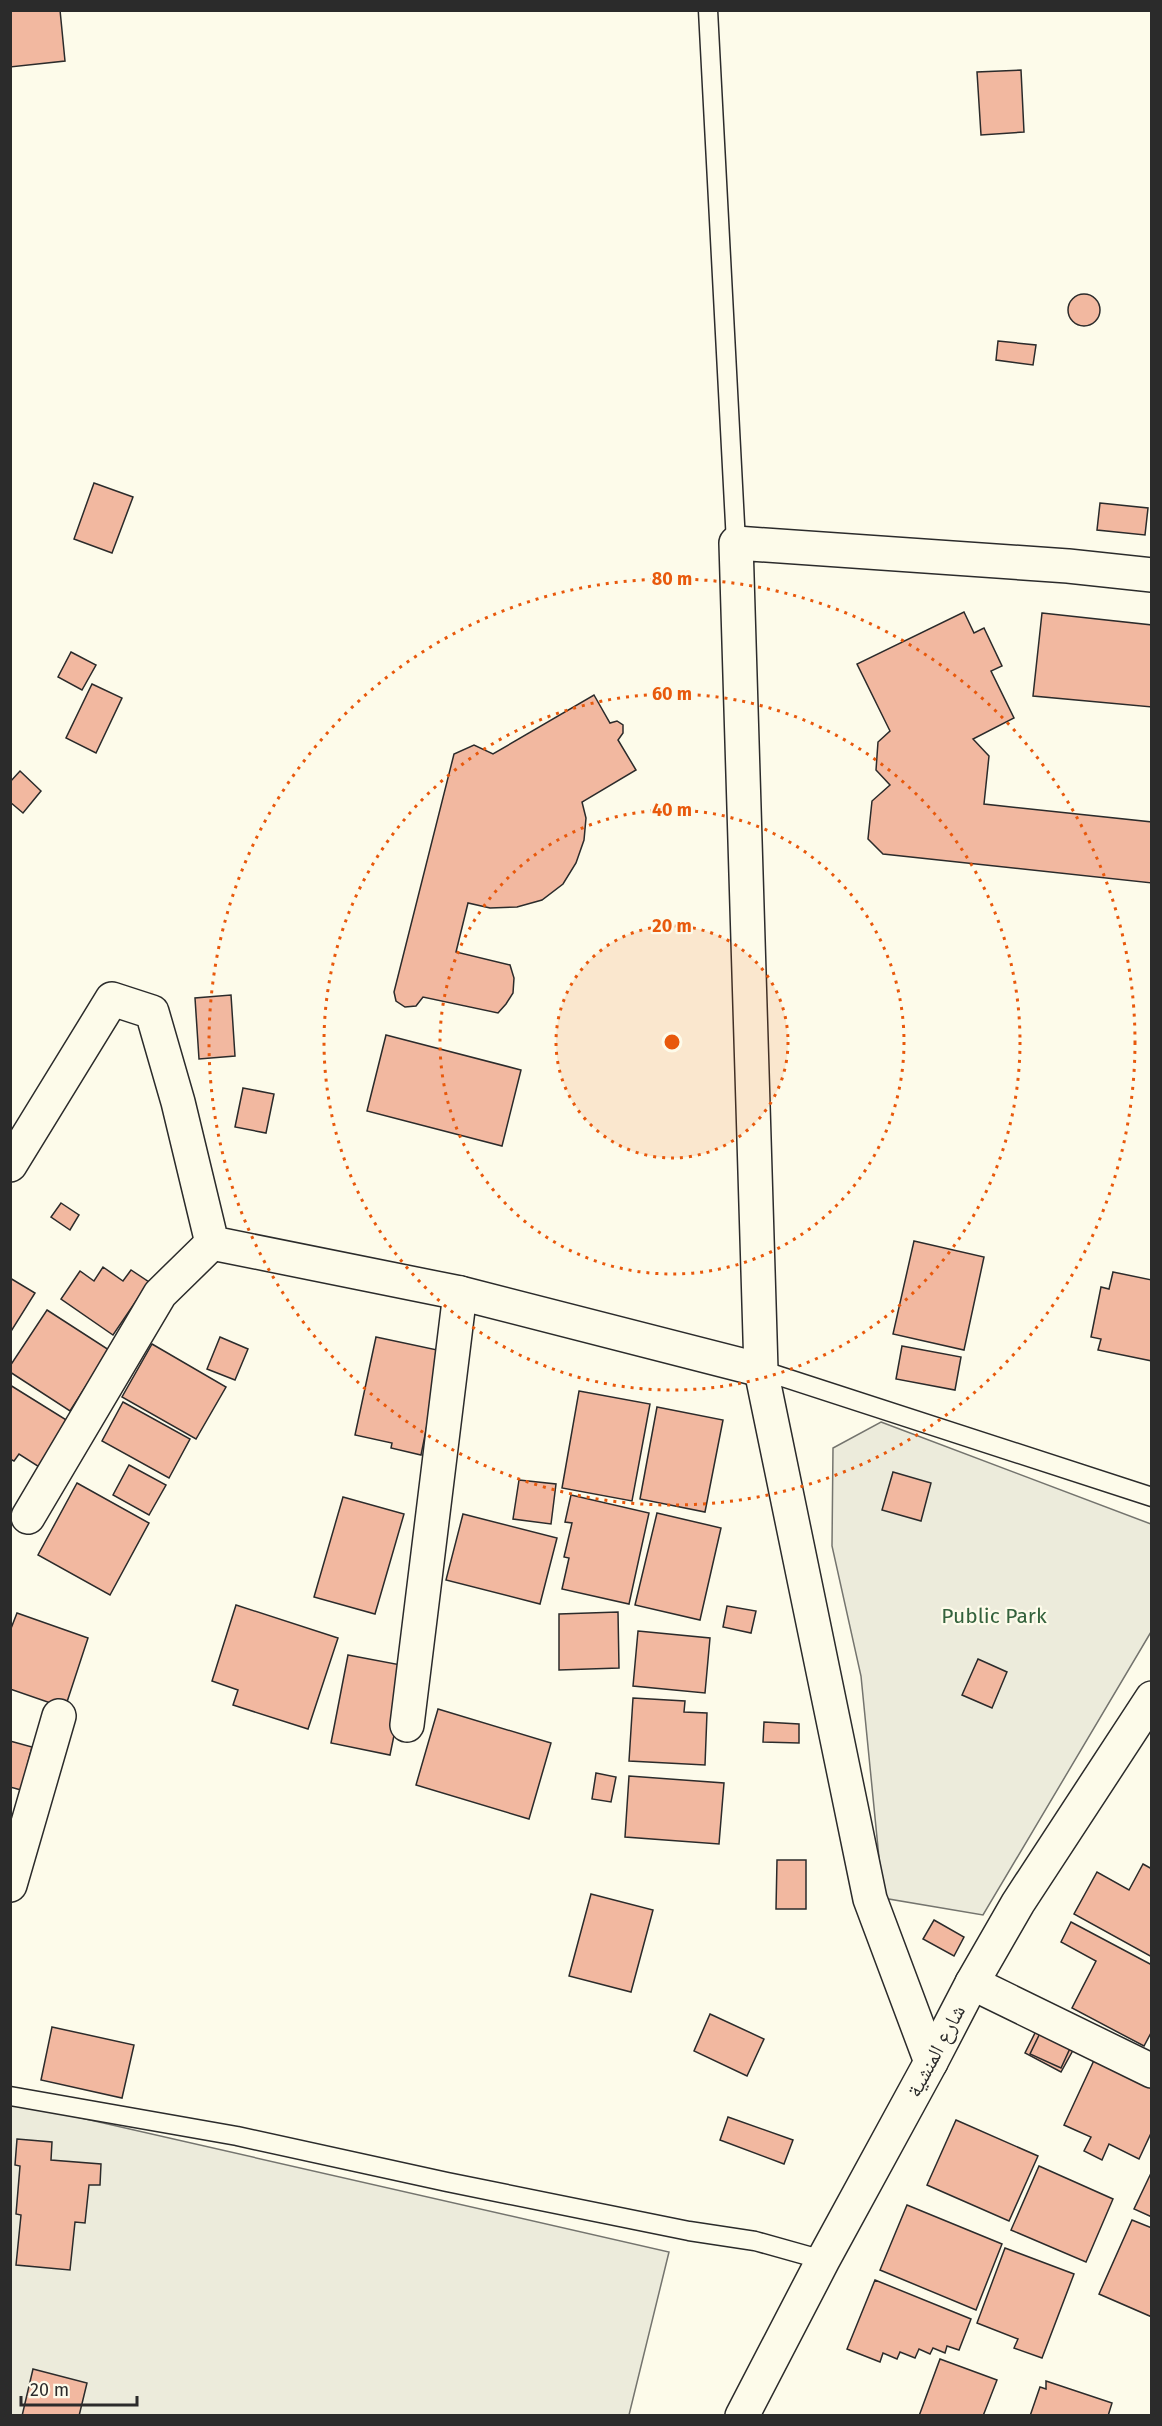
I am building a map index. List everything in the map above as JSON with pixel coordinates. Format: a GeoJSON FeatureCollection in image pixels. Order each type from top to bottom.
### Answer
{"type":"FeatureCollection","features":[{"type":"Feature","properties":{"kind":"street"},"geometry":{"type":"LineString","coordinates":[[931,2062],[870,1899],[761,1370],[736,543],[1068,566],[1152,575]]}},
{"type":"Feature","properties":{"kind":"street"},"geometry":{"type":"LineString","coordinates":[[10,1165],[112,999],[152,1012],[178,1102],[212,1243]]}},
{"type":"Feature","properties":{"kind":"street"},"geometry":{"type":"LineString","coordinates":[[212,1243],[460,1293],[761,1370]]}},
{"type":"Feature","properties":{"kind":"street"},"geometry":{"type":"LineString","coordinates":[[28,1517],[160,1294],[212,1243]]}},
{"type":"Feature","properties":{"kind":"street"},"geometry":{"type":"LineString","coordinates":[[407,1725],[460,1293]]}},
{"type":"Feature","properties":{"kind":"street","name":"شارع المنشية"},"geometry":{"type":"LineString","coordinates":[[742,2415],[972,1983],[1018,1903],[1152,1698]]}},
{"type":"Feature","properties":{"kind":"street"},"geometry":{"type":"LineString","coordinates":[[13,1870],[58,1716]]}},
{"type":"Feature","properties":{"kind":"street"},"geometry":{"type":"LineString","coordinates":[[972,1983],[1152,2071]]}},
{"type":"Feature","properties":{"kind":"lane"},"geometry":{"type":"LineString","coordinates":[[708,10],[736,543]]}},
{"type":"Feature","properties":{"kind":"lane"},"geometry":{"type":"LineString","coordinates":[[761,1370],[1152,1497]]}},
{"type":"Feature","properties":{"kind":"lane"},"geometry":{"type":"LineString","coordinates":[[10,2096],[237,2136],[447,2182],[689,2231],[754,2241],[823,2260]]}},
{"type":"Feature","properties":{"kind":"green space","name":"Public Park"},"geometry":{"type":"Polygon","coordinates":[[[881,1422],[1151,1524],[1151,1632],[983,1915],[883,1898],[861,1676],[832,1546],[833,1448],[881,1422]]]}},
{"type":"Feature","properties":{"kind":"green space"},"geometry":{"type":"Polygon","coordinates":[[[11,2102],[669,2252],[629,2415],[11,2416],[11,2102]]]}},
{"type":"Feature","properties":{"kind":"building"},"geometry":{"type":"Polygon","coordinates":[[[10,10],[60,10],[65,61],[10,67],[10,10]]]}},
{"type":"Feature","properties":{"kind":"building"},"geometry":{"type":"Polygon","coordinates":[[[1021,70],[1024,132],[981,135],[977,72],[1021,70]]]}},
{"type":"Feature","properties":{"kind":"building"},"geometry":{"type":"Polygon","coordinates":[[[1084,294],[1096,298],[1100,310],[1096,322],[1084,326],[1072,322],[1068,310],[1072,298],[1084,294]]]}},
{"type":"Feature","properties":{"kind":"building"},"geometry":{"type":"Polygon","coordinates":[[[998,341],[1036,345],[1033,365],[996,360],[998,341]]]}},
{"type":"Feature","properties":{"kind":"building"},"geometry":{"type":"Polygon","coordinates":[[[94,483],[133,497],[112,553],[74,539],[94,483]]]}},
{"type":"Feature","properties":{"kind":"building"},"geometry":{"type":"Polygon","coordinates":[[[1100,503],[1148,508],[1145,535],[1097,530],[1100,503]]]}},
{"type":"Feature","properties":{"kind":"building"},"geometry":{"type":"Polygon","coordinates":[[[964,612],[974,633],[984,628],[1002,666],[991,671],[1014,718],[973,739],[989,756],[984,804],[1152,822],[1152,883],[883,854],[868,839],[872,801],[890,785],[876,770],[878,742],[890,731],[857,664],[964,612]]]}},
{"type":"Feature","properties":{"kind":"building"},"geometry":{"type":"Polygon","coordinates":[[[1042,613],[1152,625],[1152,707],[1033,696],[1042,613]]]}},
{"type":"Feature","properties":{"kind":"building"},"geometry":{"type":"Polygon","coordinates":[[[71,652],[96,665],[82,690],[58,677],[71,652]]]}},
{"type":"Feature","properties":{"kind":"building"},"geometry":{"type":"Polygon","coordinates":[[[92,684],[122,698],[96,753],[66,738],[92,684]]]}},
{"type":"Feature","properties":{"kind":"building"},"geometry":{"type":"Polygon","coordinates":[[[594,695],[610,723],[617,721],[623,725],[623,733],[618,740],[636,770],[582,802],[586,818],[584,840],[576,863],[563,884],[542,900],[517,907],[490,908],[468,903],[456,952],[510,965],[514,978],[513,993],[498,1013],[423,997],[416,1006],[405,1007],[396,1001],[394,992],[454,754],[474,745],[493,754],[594,695]]]}},
{"type":"Feature","properties":{"kind":"building"},"geometry":{"type":"Polygon","coordinates":[[[20,771],[41,791],[23,813],[10,802],[10,782],[20,771]]]}},
{"type":"Feature","properties":{"kind":"building"},"geometry":{"type":"Polygon","coordinates":[[[231,995],[235,1056],[199,1059],[195,998],[231,995]]]}},
{"type":"Feature","properties":{"kind":"building"},"geometry":{"type":"Polygon","coordinates":[[[386,1035],[521,1070],[502,1146],[367,1111],[386,1035]]]}},
{"type":"Feature","properties":{"kind":"building"},"geometry":{"type":"Polygon","coordinates":[[[243,1088],[274,1094],[266,1133],[235,1127],[243,1088]]]}},
{"type":"Feature","properties":{"kind":"building"},"geometry":{"type":"Polygon","coordinates":[[[61,1203],[79,1215],[70,1230],[51,1217],[61,1203]]]}},
{"type":"Feature","properties":{"kind":"building"},"geometry":{"type":"Polygon","coordinates":[[[914,1241],[984,1257],[964,1350],[893,1334],[914,1241]]]}},
{"type":"Feature","properties":{"kind":"building"},"geometry":{"type":"Polygon","coordinates":[[[103,1267],[123,1281],[131,1270],[149,1282],[113,1335],[61,1299],[80,1271],[94,1281],[103,1267]]]}},
{"type":"Feature","properties":{"kind":"building"},"geometry":{"type":"Polygon","coordinates":[[[1113,1272],[1152,1280],[1152,1361],[1098,1350],[1101,1339],[1091,1337],[1101,1287],[1109,1289],[1113,1272]]]}},
{"type":"Feature","properties":{"kind":"building"},"geometry":{"type":"Polygon","coordinates":[[[10,1278],[35,1293],[10,1333],[10,1278]]]}},
{"type":"Feature","properties":{"kind":"building"},"geometry":{"type":"Polygon","coordinates":[[[47,1310],[109,1350],[70,1411],[10,1372],[10,1366],[47,1310]]]}},
{"type":"Feature","properties":{"kind":"building"},"geometry":{"type":"Polygon","coordinates":[[[220,1337],[248,1349],[235,1380],[207,1369],[220,1337]]]}},
{"type":"Feature","properties":{"kind":"building"},"geometry":{"type":"Polygon","coordinates":[[[376,1337],[442,1351],[421,1455],[391,1448],[392,1443],[355,1435],[376,1337]]]}},
{"type":"Feature","properties":{"kind":"building"},"geometry":{"type":"Polygon","coordinates":[[[152,1344],[226,1387],[196,1439],[122,1397],[152,1344]]]}},
{"type":"Feature","properties":{"kind":"building"},"geometry":{"type":"Polygon","coordinates":[[[902,1346],[961,1357],[955,1390],[896,1379],[902,1346]]]}},
{"type":"Feature","properties":{"kind":"building"},"geometry":{"type":"Polygon","coordinates":[[[10,1385],[76,1426],[47,1472],[19,1454],[14,1461],[10,1459],[10,1385]]]}},
{"type":"Feature","properties":{"kind":"building"},"geometry":{"type":"Polygon","coordinates":[[[579,1391],[650,1404],[632,1501],[562,1488],[579,1391]]]}},
{"type":"Feature","properties":{"kind":"building"},"geometry":{"type":"Polygon","coordinates":[[[123,1402],[190,1439],[169,1478],[102,1441],[123,1402]]]}},
{"type":"Feature","properties":{"kind":"building"},"geometry":{"type":"Polygon","coordinates":[[[657,1407],[723,1420],[705,1512],[640,1499],[657,1407]]]}},
{"type":"Feature","properties":{"kind":"building"},"geometry":{"type":"Polygon","coordinates":[[[129,1465],[166,1485],[149,1515],[113,1495],[129,1465]]]}},
{"type":"Feature","properties":{"kind":"building"},"geometry":{"type":"Polygon","coordinates":[[[893,1472],[931,1483],[921,1521],[882,1510],[893,1472]]]}},
{"type":"Feature","properties":{"kind":"building"},"geometry":{"type":"Polygon","coordinates":[[[519,1480],[556,1484],[551,1524],[513,1519],[519,1480]]]}},
{"type":"Feature","properties":{"kind":"building"},"geometry":{"type":"Polygon","coordinates":[[[77,1483],[149,1523],[110,1595],[38,1555],[77,1483]]]}},
{"type":"Feature","properties":{"kind":"building"},"geometry":{"type":"Polygon","coordinates":[[[571,1495],[649,1513],[629,1604],[562,1589],[569,1558],[564,1557],[572,1523],[565,1522],[571,1495]]]}},
{"type":"Feature","properties":{"kind":"building"},"geometry":{"type":"Polygon","coordinates":[[[343,1497],[404,1514],[375,1614],[314,1597],[343,1497]]]}},
{"type":"Feature","properties":{"kind":"building"},"geometry":{"type":"Polygon","coordinates":[[[657,1513],[721,1528],[700,1620],[635,1605],[657,1513]]]}},
{"type":"Feature","properties":{"kind":"building"},"geometry":{"type":"Polygon","coordinates":[[[463,1514],[557,1538],[540,1604],[446,1580],[463,1514]]]}},
{"type":"Feature","properties":{"kind":"building"},"geometry":{"type":"Polygon","coordinates":[[[236,1605],[338,1638],[308,1729],[233,1705],[238,1690],[212,1681],[236,1605]]]}},
{"type":"Feature","properties":{"kind":"building"},"geometry":{"type":"Polygon","coordinates":[[[727,1606],[756,1611],[751,1633],[723,1627],[727,1606]]]}},
{"type":"Feature","properties":{"kind":"building"},"geometry":{"type":"Polygon","coordinates":[[[618,1612],[619,1668],[559,1670],[559,1614],[618,1612]]]}},
{"type":"Feature","properties":{"kind":"building"},"geometry":{"type":"Polygon","coordinates":[[[17,1613],[88,1638],[65,1708],[10,1689],[10,1631],[17,1613]]]}},
{"type":"Feature","properties":{"kind":"building"},"geometry":{"type":"Polygon","coordinates":[[[638,1631],[710,1638],[705,1693],[633,1686],[638,1631]]]}},
{"type":"Feature","properties":{"kind":"building"},"geometry":{"type":"Polygon","coordinates":[[[348,1655],[401,1665],[392,1709],[399,1711],[390,1755],[331,1743],[348,1655]]]}},
{"type":"Feature","properties":{"kind":"building"},"geometry":{"type":"Polygon","coordinates":[[[978,1659],[1007,1672],[992,1708],[962,1695],[978,1659]]]}},
{"type":"Feature","properties":{"kind":"building"},"geometry":{"type":"Polygon","coordinates":[[[633,1698],[685,1701],[684,1712],[707,1713],[705,1765],[629,1761],[633,1698]]]}},
{"type":"Feature","properties":{"kind":"building"},"geometry":{"type":"Polygon","coordinates":[[[438,1709],[551,1743],[529,1819],[416,1785],[438,1709]]]}},
{"type":"Feature","properties":{"kind":"building"},"geometry":{"type":"Polygon","coordinates":[[[764,1722],[799,1724],[799,1743],[763,1742],[764,1722]]]}},
{"type":"Feature","properties":{"kind":"building"},"geometry":{"type":"Polygon","coordinates":[[[10,1741],[32,1747],[21,1790],[10,1787],[10,1741]]]}},
{"type":"Feature","properties":{"kind":"building"},"geometry":{"type":"Polygon","coordinates":[[[596,1773],[616,1777],[611,1802],[592,1799],[596,1773]]]}},
{"type":"Feature","properties":{"kind":"building"},"geometry":{"type":"Polygon","coordinates":[[[629,1776],[724,1783],[719,1844],[625,1837],[629,1776]]]}},
{"type":"Feature","properties":{"kind":"building"},"geometry":{"type":"Polygon","coordinates":[[[777,1860],[806,1860],[806,1909],[776,1909],[777,1860]]]}},
{"type":"Feature","properties":{"kind":"building"},"geometry":{"type":"Polygon","coordinates":[[[1143,1864],[1152,1869],[1152,1957],[1074,1914],[1097,1872],[1129,1890],[1143,1864]]]}},
{"type":"Feature","properties":{"kind":"building"},"geometry":{"type":"Polygon","coordinates":[[[591,1894],[653,1910],[631,1992],[569,1976],[591,1894]]]}},
{"type":"Feature","properties":{"kind":"building"},"geometry":{"type":"Polygon","coordinates":[[[934,1920],[964,1937],[954,1956],[923,1939],[934,1920]]]}},
{"type":"Feature","properties":{"kind":"building"},"geometry":{"type":"Polygon","coordinates":[[[1071,1922],[1152,1965],[1152,2031],[1144,2046],[1072,2008],[1096,1961],[1061,1942],[1071,1922]]]}},
{"type":"Feature","properties":{"kind":"building"},"geometry":{"type":"Polygon","coordinates":[[[710,2014],[764,2039],[747,2076],[694,2051],[710,2014]]]}},
{"type":"Feature","properties":{"kind":"building"},"geometry":{"type":"Polygon","coordinates":[[[1040,2023],[1077,2043],[1061,2072],[1025,2053],[1040,2023]]]}},
{"type":"Feature","properties":{"kind":"building"},"geometry":{"type":"Polygon","coordinates":[[[52,2027],[134,2045],[122,2098],[41,2080],[52,2027]]]}},
{"type":"Feature","properties":{"kind":"building"},"geometry":{"type":"Polygon","coordinates":[[[1042,2029],[1072,2044],[1061,2068],[1030,2054],[1042,2029]]]}},
{"type":"Feature","properties":{"kind":"building"},"geometry":{"type":"Polygon","coordinates":[[[1096,2056],[1152,2082],[1152,2131],[1139,2159],[1109,2144],[1102,2160],[1084,2151],[1091,2137],[1064,2125],[1096,2056]]]}},
{"type":"Feature","properties":{"kind":"building"},"geometry":{"type":"Polygon","coordinates":[[[728,2117],[793,2140],[784,2164],[720,2140],[728,2117]]]}},
{"type":"Feature","properties":{"kind":"building"},"geometry":{"type":"Polygon","coordinates":[[[956,2120],[1038,2156],[1009,2221],[927,2185],[956,2120]]]}},
{"type":"Feature","properties":{"kind":"building"},"geometry":{"type":"Polygon","coordinates":[[[17,2139],[52,2142],[51,2160],[101,2164],[100,2185],[89,2185],[85,2223],[75,2222],[70,2270],[16,2265],[21,2215],[16,2214],[20,2166],[15,2165],[17,2139]]]}},
{"type":"Feature","properties":{"kind":"building"},"geometry":{"type":"Polygon","coordinates":[[[1039,2166],[1113,2199],[1086,2262],[1011,2230],[1039,2166]]]}},
{"type":"Feature","properties":{"kind":"building"},"geometry":{"type":"Polygon","coordinates":[[[1152,2171],[1152,2217],[1134,2209],[1152,2171]]]}},
{"type":"Feature","properties":{"kind":"building"},"geometry":{"type":"Polygon","coordinates":[[[907,2205],[1002,2244],[976,2310],[880,2270],[907,2205]]]}},
{"type":"Feature","properties":{"kind":"building"},"geometry":{"type":"Polygon","coordinates":[[[1132,2220],[1152,2228],[1152,2317],[1099,2294],[1132,2220]]]}},
{"type":"Feature","properties":{"kind":"building"},"geometry":{"type":"Polygon","coordinates":[[[1005,2248],[1074,2274],[1042,2358],[1014,2348],[1018,2339],[977,2323],[1005,2248]]]}},
{"type":"Feature","properties":{"kind":"building"},"geometry":{"type":"Polygon","coordinates":[[[875,2280],[971,2319],[959,2350],[947,2346],[945,2353],[933,2348],[930,2354],[919,2349],[915,2358],[900,2352],[897,2359],[883,2353],[880,2362],[847,2349],[875,2280]]]}},
{"type":"Feature","properties":{"kind":"building"},"geometry":{"type":"Polygon","coordinates":[[[940,2359],[997,2380],[983,2416],[919,2416],[940,2359]]]}},
{"type":"Feature","properties":{"kind":"building"},"geometry":{"type":"Polygon","coordinates":[[[33,2369],[87,2383],[79,2416],[22,2416],[33,2369]]]}},
{"type":"Feature","properties":{"kind":"building"},"geometry":{"type":"Polygon","coordinates":[[[1046,2381],[1112,2403],[1108,2416],[1030,2416],[1040,2387],[1046,2389],[1046,2381]]]}}]}
